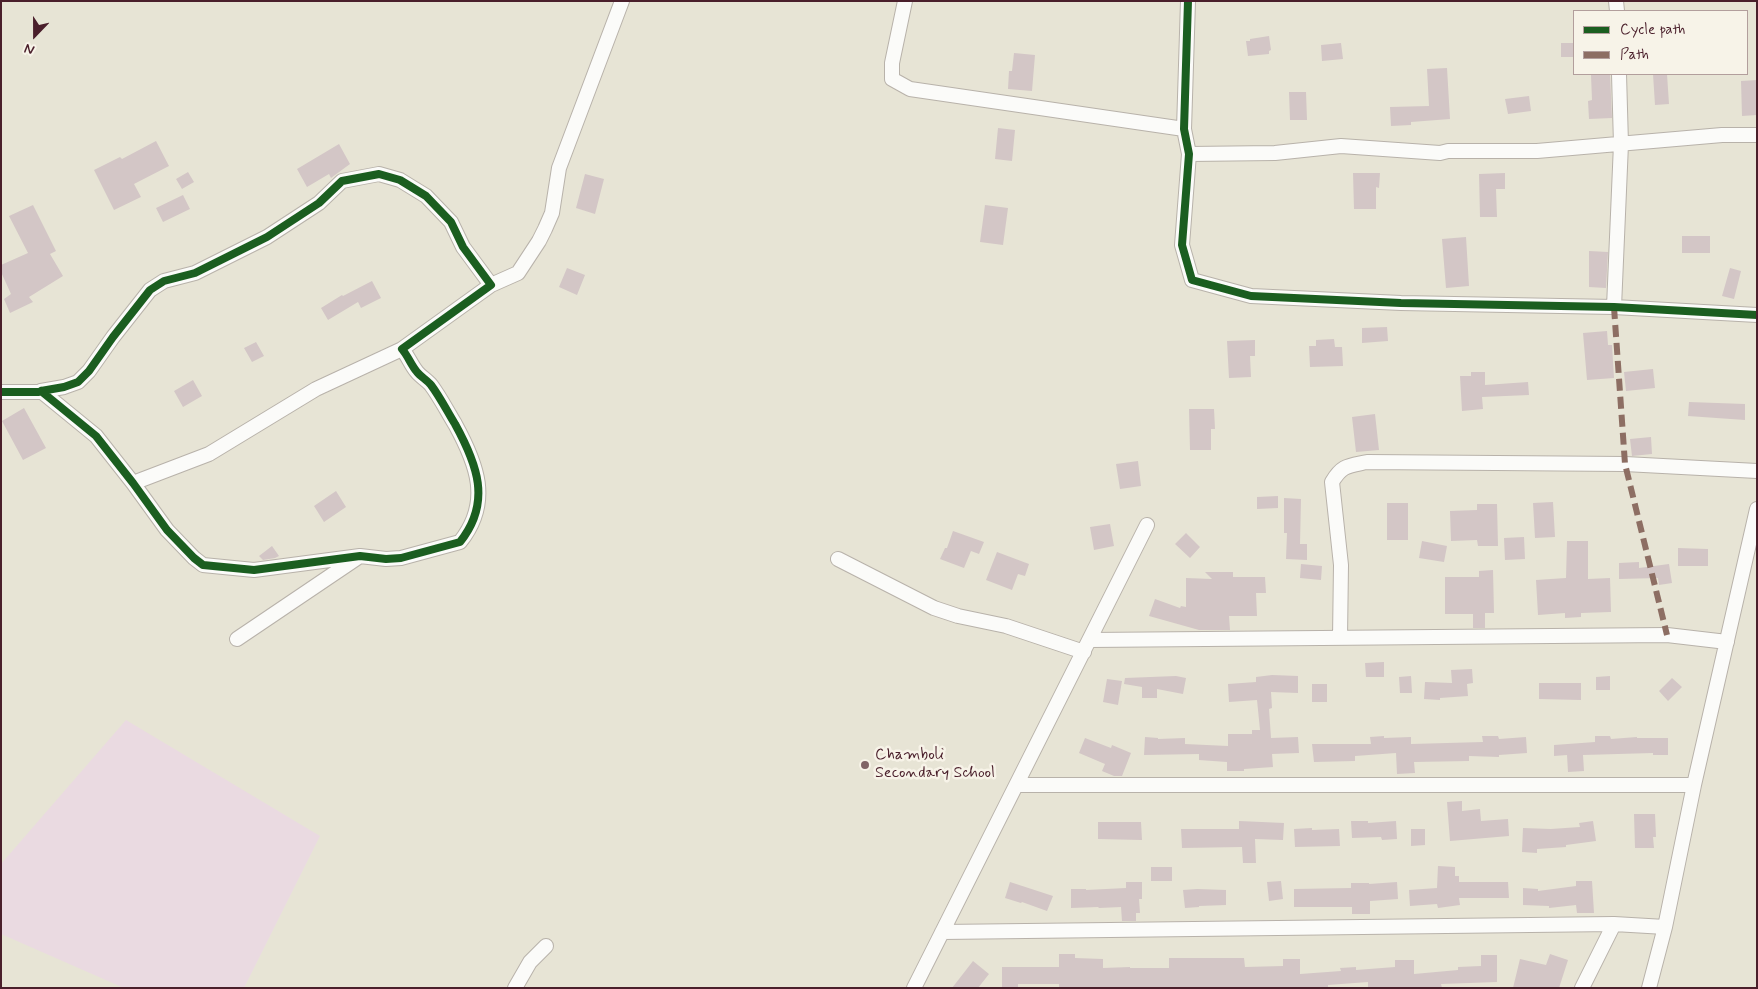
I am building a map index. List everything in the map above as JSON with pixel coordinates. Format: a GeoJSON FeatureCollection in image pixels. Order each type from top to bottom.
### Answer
{"type":"FeatureCollection","features":[{"type":"Feature","properties":{"kind":"street"},"geometry":{"type":"LineString","coordinates":[[133,483],[209,454],[316,389],[402,349],[491,285],[518,273],[539,241],[549,221],[559,168],[622,1]]}},
{"type":"Feature","properties":{"kind":"street"},"geometry":{"type":"LineString","coordinates":[[905,1],[892,63],[892,78],[910,89],[1184,129]]}},
{"type":"Feature","properties":{"kind":"street"},"geometry":{"type":"LineString","coordinates":[[1188,1],[1184,129],[1189,154],[1182,245],[1192,280],[1250,296],[1401,303],[1614,307],[1757,315]]}},
{"type":"Feature","properties":{"kind":"street"},"geometry":{"type":"LineString","coordinates":[[1614,307],[1621,144],[1619,75]]}},
{"type":"Feature","properties":{"kind":"street"},"geometry":{"type":"LineString","coordinates":[[1189,154],[1275,153],[1341,146],[1440,153],[1448,151],[1537,152],[1722,135],[1757,135]]}},
{"type":"Feature","properties":{"kind":"street"},"geometry":{"type":"LineString","coordinates":[[1,392],[41,391],[64,387],[78,382],[89,371],[150,290],[164,281],[195,274],[267,237],[319,203],[342,181],[379,174],[400,180],[426,196],[451,222],[463,247],[491,285]]}},
{"type":"Feature","properties":{"kind":"street"},"geometry":{"type":"LineString","coordinates":[[41,391],[96,436],[167,530],[203,565],[254,570],[360,556],[386,559],[401,558],[460,542],[474,519],[479,497],[478,478],[462,437],[435,390],[416,371],[402,349]]}},
{"type":"Feature","properties":{"kind":"street"},"geometry":{"type":"LineString","coordinates":[[1340,638],[1341,565],[1332,482],[1339,472],[1349,466],[1366,462],[1625,464],[1757,472]]}},
{"type":"Feature","properties":{"kind":"street"},"geometry":{"type":"LineString","coordinates":[[1649,988],[1665,927],[1694,785],[1757,509]]}},
{"type":"Feature","properties":{"kind":"street"},"geometry":{"type":"LineString","coordinates":[[914,988],[1147,525]]}},
{"type":"Feature","properties":{"kind":"street"},"geometry":{"type":"LineString","coordinates":[[237,638],[360,556]]}},
{"type":"Feature","properties":{"kind":"street"},"geometry":{"type":"LineString","coordinates":[[838,559],[934,608],[958,616],[1087,646],[1340,638],[1667,635],[1727,642]]}},
{"type":"Feature","properties":{"kind":"street"},"geometry":{"type":"LineString","coordinates":[[1017,786],[1694,785]]}},
{"type":"Feature","properties":{"kind":"street"},"geometry":{"type":"LineString","coordinates":[[942,932],[1614,924],[1665,927]]}},
{"type":"Feature","properties":{"kind":"street"},"geometry":{"type":"LineString","coordinates":[[1582,988],[1614,924]]}},
{"type":"Feature","properties":{"kind":"street"},"geometry":{"type":"LineString","coordinates":[[516,988],[530,962],[546,946]]}},
{"type":"Feature","properties":{"kind":"shaded area"},"geometry":{"type":"Polygon","coordinates":[[[126,720],[320,836],[244,988],[124,988],[1,934],[1,864],[126,720]]]}},
{"type":"Feature","properties":{"kind":"building"},"geometry":{"type":"Polygon","coordinates":[[[1269,36],[1271,50],[1269,54],[1248,56],[1246,41],[1269,36]]]}},
{"type":"Feature","properties":{"kind":"building"},"geometry":{"type":"Polygon","coordinates":[[[1341,43],[1343,59],[1322,61],[1321,45],[1341,43]]]}},
{"type":"Feature","properties":{"kind":"building"},"geometry":{"type":"Polygon","coordinates":[[[1561,43],[1573,43],[1573,57],[1561,57],[1561,43]]]}},
{"type":"Feature","properties":{"kind":"building"},"geometry":{"type":"Polygon","coordinates":[[[1014,53],[1035,55],[1032,91],[1008,89],[1009,71],[1012,71],[1014,53]]]}},
{"type":"Feature","properties":{"kind":"building"},"geometry":{"type":"Polygon","coordinates":[[[1447,68],[1450,119],[1411,122],[1411,125],[1391,126],[1390,107],[1429,106],[1427,69],[1447,68]]]}},
{"type":"Feature","properties":{"kind":"building"},"geometry":{"type":"Polygon","coordinates":[[[1591,75],[1610,75],[1612,118],[1589,119],[1588,101],[1592,100],[1591,75]]]}},
{"type":"Feature","properties":{"kind":"building"},"geometry":{"type":"Polygon","coordinates":[[[1653,75],[1667,75],[1669,104],[1655,105],[1653,75]]]}},
{"type":"Feature","properties":{"kind":"building"},"geometry":{"type":"Polygon","coordinates":[[[1757,80],[1757,115],[1742,116],[1741,81],[1757,80]]]}},
{"type":"Feature","properties":{"kind":"building"},"geometry":{"type":"Polygon","coordinates":[[[1289,92],[1306,92],[1307,120],[1290,120],[1289,92]]]}},
{"type":"Feature","properties":{"kind":"building"},"geometry":{"type":"Polygon","coordinates":[[[1529,96],[1531,111],[1508,114],[1505,99],[1529,96]]]}},
{"type":"Feature","properties":{"kind":"building"},"geometry":{"type":"Polygon","coordinates":[[[998,128],[1015,130],[1012,161],[995,159],[998,128]]]}},
{"type":"Feature","properties":{"kind":"building"},"geometry":{"type":"Polygon","coordinates":[[[156,141],[169,166],[134,184],[141,197],[114,210],[94,170],[120,157],[122,159],[156,141]]]}},
{"type":"Feature","properties":{"kind":"building"},"geometry":{"type":"Polygon","coordinates":[[[339,144],[350,164],[331,178],[329,174],[307,187],[297,169],[339,144]]]}},
{"type":"Feature","properties":{"kind":"building"},"geometry":{"type":"Polygon","coordinates":[[[188,172],[194,182],[182,189],[176,179],[188,172]]]}},
{"type":"Feature","properties":{"kind":"building"},"geometry":{"type":"Polygon","coordinates":[[[1353,173],[1380,173],[1379,188],[1376,187],[1376,209],[1354,209],[1353,173]]]}},
{"type":"Feature","properties":{"kind":"building"},"geometry":{"type":"Polygon","coordinates":[[[1505,173],[1505,189],[1496,189],[1497,217],[1480,217],[1479,174],[1505,173]]]}},
{"type":"Feature","properties":{"kind":"building"},"geometry":{"type":"Polygon","coordinates":[[[585,174],[604,179],[595,214],[576,208],[585,174]]]}},
{"type":"Feature","properties":{"kind":"building"},"geometry":{"type":"Polygon","coordinates":[[[183,195],[190,209],[163,222],[156,208],[183,195]]]}},
{"type":"Feature","properties":{"kind":"building"},"geometry":{"type":"Polygon","coordinates":[[[33,205],[56,251],[50,254],[63,276],[29,297],[33,302],[10,313],[4,299],[11,294],[1,272],[1,265],[28,253],[9,216],[33,205]]]}},
{"type":"Feature","properties":{"kind":"building"},"geometry":{"type":"Polygon","coordinates":[[[985,205],[1008,208],[1003,245],[980,242],[985,205]]]}},
{"type":"Feature","properties":{"kind":"building"},"geometry":{"type":"Polygon","coordinates":[[[1682,236],[1710,236],[1710,253],[1682,253],[1682,236]]]}},
{"type":"Feature","properties":{"kind":"building"},"geometry":{"type":"Polygon","coordinates":[[[1466,237],[1469,286],[1446,288],[1442,239],[1466,237]]]}},
{"type":"Feature","properties":{"kind":"building"},"geometry":{"type":"Polygon","coordinates":[[[1589,251],[1608,252],[1606,288],[1589,287],[1589,251]]]}},
{"type":"Feature","properties":{"kind":"building"},"geometry":{"type":"Polygon","coordinates":[[[567,268],[585,275],[577,295],[559,287],[567,268]]]}},
{"type":"Feature","properties":{"kind":"building"},"geometry":{"type":"Polygon","coordinates":[[[1730,268],[1741,271],[1734,299],[1722,296],[1730,268]]]}},
{"type":"Feature","properties":{"kind":"building"},"geometry":{"type":"Polygon","coordinates":[[[372,281],[381,298],[361,308],[358,302],[328,320],[321,308],[342,295],[372,281]]]}},
{"type":"Feature","properties":{"kind":"building"},"geometry":{"type":"Polygon","coordinates":[[[1387,327],[1388,341],[1362,343],[1362,328],[1387,327]]]}},
{"type":"Feature","properties":{"kind":"building"},"geometry":{"type":"Polygon","coordinates":[[[1607,331],[1608,345],[1612,345],[1614,378],[1587,380],[1583,333],[1607,331]]]}},
{"type":"Feature","properties":{"kind":"building"},"geometry":{"type":"Polygon","coordinates":[[[1334,339],[1335,347],[1342,347],[1343,366],[1310,367],[1309,346],[1316,346],[1316,340],[1334,339]]]}},
{"type":"Feature","properties":{"kind":"building"},"geometry":{"type":"Polygon","coordinates":[[[1255,340],[1255,356],[1250,356],[1251,377],[1229,378],[1227,341],[1255,340]]]}},
{"type":"Feature","properties":{"kind":"building"},"geometry":{"type":"Polygon","coordinates":[[[256,342],[264,356],[252,362],[244,348],[256,342]]]}},
{"type":"Feature","properties":{"kind":"building"},"geometry":{"type":"Polygon","coordinates":[[[1653,369],[1655,388],[1626,391],[1624,372],[1653,369]]]}},
{"type":"Feature","properties":{"kind":"building"},"geometry":{"type":"Polygon","coordinates":[[[1471,372],[1485,372],[1485,385],[1528,382],[1529,395],[1482,397],[1483,409],[1462,411],[1460,376],[1471,376],[1471,372]]]}},
{"type":"Feature","properties":{"kind":"building"},"geometry":{"type":"Polygon","coordinates":[[[193,380],[202,396],[183,407],[174,391],[193,380]]]}},
{"type":"Feature","properties":{"kind":"building"},"geometry":{"type":"Polygon","coordinates":[[[1689,402],[1745,404],[1745,420],[1688,416],[1689,402]]]}},
{"type":"Feature","properties":{"kind":"building"},"geometry":{"type":"Polygon","coordinates":[[[24,408],[46,448],[23,460],[2,421],[24,408]]]}},
{"type":"Feature","properties":{"kind":"building"},"geometry":{"type":"Polygon","coordinates":[[[1189,409],[1214,409],[1215,429],[1211,429],[1211,450],[1190,450],[1189,409]]]}},
{"type":"Feature","properties":{"kind":"building"},"geometry":{"type":"Polygon","coordinates":[[[1375,414],[1379,450],[1356,452],[1352,417],[1375,414]]]}},
{"type":"Feature","properties":{"kind":"building"},"geometry":{"type":"Polygon","coordinates":[[[1651,437],[1652,454],[1632,456],[1630,439],[1651,437]]]}},
{"type":"Feature","properties":{"kind":"building"},"geometry":{"type":"Polygon","coordinates":[[[1138,461],[1141,486],[1120,489],[1116,464],[1138,461]]]}},
{"type":"Feature","properties":{"kind":"building"},"geometry":{"type":"Polygon","coordinates":[[[336,491],[346,507],[324,522],[314,506],[336,491]]]}},
{"type":"Feature","properties":{"kind":"building"},"geometry":{"type":"Polygon","coordinates":[[[1278,496],[1278,508],[1257,509],[1257,497],[1278,496]]]}},
{"type":"Feature","properties":{"kind":"building"},"geometry":{"type":"Polygon","coordinates":[[[1284,498],[1301,499],[1300,544],[1307,544],[1307,560],[1286,559],[1287,533],[1284,533],[1284,498]]]}},
{"type":"Feature","properties":{"kind":"building"},"geometry":{"type":"Polygon","coordinates":[[[1553,502],[1555,537],[1535,538],[1533,503],[1553,502]]]}},
{"type":"Feature","properties":{"kind":"building"},"geometry":{"type":"Polygon","coordinates":[[[1387,503],[1408,503],[1408,540],[1387,540],[1387,503]]]}},
{"type":"Feature","properties":{"kind":"building"},"geometry":{"type":"Polygon","coordinates":[[[1477,504],[1497,504],[1498,546],[1478,546],[1477,540],[1451,541],[1450,511],[1477,510],[1477,504]]]}},
{"type":"Feature","properties":{"kind":"building"},"geometry":{"type":"Polygon","coordinates":[[[1110,524],[1114,546],[1094,550],[1090,527],[1110,524]]]}},
{"type":"Feature","properties":{"kind":"building"},"geometry":{"type":"Polygon","coordinates":[[[953,531],[984,542],[979,554],[971,551],[964,568],[940,559],[945,548],[947,548],[953,531]]]}},
{"type":"Feature","properties":{"kind":"building"},"geometry":{"type":"Polygon","coordinates":[[[1186,533],[1200,547],[1190,558],[1175,544],[1186,533]]]}},
{"type":"Feature","properties":{"kind":"building"},"geometry":{"type":"Polygon","coordinates":[[[1524,537],[1525,559],[1505,560],[1504,538],[1524,537]]]}},
{"type":"Feature","properties":{"kind":"building"},"geometry":{"type":"Polygon","coordinates":[[[1422,541],[1447,546],[1444,562],[1419,558],[1422,541]]]}},
{"type":"Feature","properties":{"kind":"building"},"geometry":{"type":"Polygon","coordinates":[[[1567,541],[1588,541],[1588,579],[1610,578],[1611,612],[1581,613],[1581,617],[1565,618],[1565,613],[1538,615],[1536,580],[1566,578],[1567,541]]]}},
{"type":"Feature","properties":{"kind":"building"},"geometry":{"type":"Polygon","coordinates":[[[272,546],[279,556],[263,560],[259,556],[272,546]]]}},
{"type":"Feature","properties":{"kind":"building"},"geometry":{"type":"Polygon","coordinates":[[[1678,548],[1708,549],[1708,566],[1678,566],[1678,548]]]}},
{"type":"Feature","properties":{"kind":"building"},"geometry":{"type":"Polygon","coordinates":[[[997,552],[1029,564],[1025,576],[1018,574],[1012,590],[986,580],[997,552]]]}},
{"type":"Feature","properties":{"kind":"building"},"geometry":{"type":"Polygon","coordinates":[[[1639,562],[1639,568],[1669,564],[1672,583],[1659,585],[1658,578],[1619,579],[1619,563],[1639,562]]]}},
{"type":"Feature","properties":{"kind":"building"},"geometry":{"type":"Polygon","coordinates":[[[1301,564],[1322,566],[1321,580],[1300,578],[1301,564]]]}},
{"type":"Feature","properties":{"kind":"building"},"geometry":{"type":"Polygon","coordinates":[[[1493,570],[1494,613],[1485,613],[1485,628],[1473,628],[1473,614],[1445,614],[1445,577],[1479,577],[1479,571],[1493,570]]]}},
{"type":"Feature","properties":{"kind":"building"},"geometry":{"type":"Polygon","coordinates":[[[1205,572],[1233,572],[1233,577],[1265,577],[1266,593],[1256,593],[1257,616],[1229,616],[1230,630],[1199,630],[1149,616],[1155,599],[1180,608],[1181,606],[1186,607],[1186,578],[1212,579],[1205,572]]]}},
{"type":"Feature","properties":{"kind":"building"},"geometry":{"type":"Polygon","coordinates":[[[1384,662],[1384,677],[1366,677],[1365,663],[1384,662]]]}},
{"type":"Feature","properties":{"kind":"building"},"geometry":{"type":"Polygon","coordinates":[[[1472,669],[1473,683],[1467,684],[1468,696],[1440,698],[1440,700],[1424,699],[1425,682],[1452,683],[1451,670],[1472,669]]]}},
{"type":"Feature","properties":{"kind":"building"},"geometry":{"type":"Polygon","coordinates":[[[1272,675],[1298,676],[1298,693],[1271,692],[1272,708],[1269,709],[1271,738],[1298,737],[1299,753],[1272,754],[1273,767],[1244,769],[1244,771],[1227,771],[1227,762],[1199,760],[1199,754],[1144,755],[1145,737],[1158,739],[1185,738],[1185,744],[1228,746],[1228,734],[1252,734],[1252,730],[1260,730],[1257,700],[1229,702],[1228,684],[1256,682],[1256,677],[1272,675]]]}},
{"type":"Feature","properties":{"kind":"building"},"geometry":{"type":"Polygon","coordinates":[[[1176,676],[1186,678],[1183,694],[1157,689],[1157,698],[1142,698],[1142,687],[1124,684],[1125,678],[1176,676]]]}},
{"type":"Feature","properties":{"kind":"building"},"geometry":{"type":"Polygon","coordinates":[[[1411,676],[1412,693],[1400,693],[1399,677],[1411,676]]]}},
{"type":"Feature","properties":{"kind":"building"},"geometry":{"type":"Polygon","coordinates":[[[1610,676],[1610,690],[1596,690],[1596,677],[1610,676]]]}},
{"type":"Feature","properties":{"kind":"building"},"geometry":{"type":"Polygon","coordinates":[[[1672,678],[1682,687],[1668,701],[1659,691],[1672,678]]]}},
{"type":"Feature","properties":{"kind":"building"},"geometry":{"type":"Polygon","coordinates":[[[1107,679],[1122,681],[1118,705],[1103,702],[1107,679]]]}},
{"type":"Feature","properties":{"kind":"building"},"geometry":{"type":"Polygon","coordinates":[[[1539,683],[1581,683],[1581,700],[1539,699],[1539,683]]]}},
{"type":"Feature","properties":{"kind":"building"},"geometry":{"type":"Polygon","coordinates":[[[1312,684],[1327,684],[1327,702],[1312,702],[1312,684]]]}},
{"type":"Feature","properties":{"kind":"building"},"geometry":{"type":"Polygon","coordinates":[[[1384,736],[1384,738],[1411,737],[1411,744],[1483,742],[1482,736],[1498,736],[1499,739],[1526,737],[1527,753],[1499,755],[1499,757],[1469,756],[1469,761],[1414,762],[1415,773],[1397,774],[1396,753],[1355,756],[1355,761],[1314,762],[1312,744],[1371,744],[1370,737],[1384,736]]]}},
{"type":"Feature","properties":{"kind":"building"},"geometry":{"type":"Polygon","coordinates":[[[1595,736],[1610,736],[1611,739],[1637,737],[1668,738],[1668,755],[1653,755],[1653,753],[1583,755],[1584,771],[1568,772],[1567,755],[1554,756],[1554,745],[1595,742],[1595,736]]]}},
{"type":"Feature","properties":{"kind":"building"},"geometry":{"type":"Polygon","coordinates":[[[1085,738],[1111,748],[1112,745],[1131,753],[1122,776],[1114,776],[1102,771],[1105,764],[1079,753],[1085,738]]]}},
{"type":"Feature","properties":{"kind":"building"},"geometry":{"type":"Polygon","coordinates":[[[1462,801],[1462,811],[1480,809],[1481,821],[1508,819],[1509,836],[1450,841],[1447,802],[1462,801]]]}},
{"type":"Feature","properties":{"kind":"building"},"geometry":{"type":"Polygon","coordinates":[[[1634,814],[1655,814],[1656,837],[1653,837],[1654,848],[1635,848],[1634,814]]]}},
{"type":"Feature","properties":{"kind":"building"},"geometry":{"type":"Polygon","coordinates":[[[1239,821],[1284,823],[1283,840],[1255,839],[1256,863],[1243,863],[1242,847],[1182,848],[1181,829],[1239,829],[1239,821]]]}},
{"type":"Feature","properties":{"kind":"building"},"geometry":{"type":"Polygon","coordinates":[[[1351,821],[1368,821],[1368,823],[1396,821],[1397,839],[1382,840],[1381,837],[1352,838],[1351,821]]]}},
{"type":"Feature","properties":{"kind":"building"},"geometry":{"type":"Polygon","coordinates":[[[1593,821],[1596,841],[1566,845],[1566,847],[1537,849],[1537,853],[1522,852],[1523,828],[1580,827],[1579,823],[1593,821]]]}},
{"type":"Feature","properties":{"kind":"building"},"geometry":{"type":"Polygon","coordinates":[[[1098,822],[1141,822],[1142,840],[1098,839],[1098,822]]]}},
{"type":"Feature","properties":{"kind":"building"},"geometry":{"type":"Polygon","coordinates":[[[1312,828],[1312,830],[1339,829],[1340,846],[1295,847],[1294,829],[1312,828]]]}},
{"type":"Feature","properties":{"kind":"building"},"geometry":{"type":"Polygon","coordinates":[[[1411,829],[1425,829],[1425,845],[1411,846],[1411,829]]]}},
{"type":"Feature","properties":{"kind":"building"},"geometry":{"type":"Polygon","coordinates":[[[1438,866],[1455,867],[1455,876],[1459,876],[1459,882],[1508,882],[1509,898],[1459,898],[1460,905],[1438,908],[1437,904],[1410,906],[1409,890],[1437,888],[1438,866]]]}},
{"type":"Feature","properties":{"kind":"building"},"geometry":{"type":"Polygon","coordinates":[[[1151,867],[1172,867],[1172,881],[1151,881],[1151,867]]]}},
{"type":"Feature","properties":{"kind":"building"},"geometry":{"type":"Polygon","coordinates":[[[1281,881],[1283,899],[1269,901],[1267,882],[1281,881]]]}},
{"type":"Feature","properties":{"kind":"building"},"geometry":{"type":"Polygon","coordinates":[[[1576,881],[1592,881],[1594,913],[1577,913],[1576,905],[1549,908],[1549,906],[1523,905],[1523,888],[1538,889],[1538,891],[1576,886],[1576,881]]]}},
{"type":"Feature","properties":{"kind":"building"},"geometry":{"type":"Polygon","coordinates":[[[1010,882],[1053,896],[1047,911],[1005,898],[1010,882]]]}},
{"type":"Feature","properties":{"kind":"building"},"geometry":{"type":"Polygon","coordinates":[[[1126,882],[1142,882],[1142,899],[1139,899],[1140,913],[1136,913],[1136,921],[1122,921],[1121,907],[1071,908],[1071,889],[1126,888],[1126,882]]]}},
{"type":"Feature","properties":{"kind":"building"},"geometry":{"type":"Polygon","coordinates":[[[1397,882],[1398,899],[1370,901],[1370,914],[1352,914],[1352,907],[1294,907],[1294,889],[1351,888],[1351,883],[1397,882]]]}},
{"type":"Feature","properties":{"kind":"building"},"geometry":{"type":"Polygon","coordinates":[[[1183,890],[1226,890],[1226,905],[1185,908],[1183,890]]]}},
{"type":"Feature","properties":{"kind":"building"},"geometry":{"type":"Polygon","coordinates":[[[1059,954],[1075,954],[1075,958],[1103,959],[1103,968],[1169,968],[1169,958],[1244,958],[1245,967],[1283,966],[1283,959],[1300,959],[1300,974],[1341,971],[1340,968],[1356,967],[1356,970],[1395,967],[1395,960],[1414,960],[1414,974],[1458,970],[1458,967],[1481,966],[1481,955],[1497,955],[1497,982],[1441,984],[1442,988],[1368,988],[1368,982],[1328,985],[1328,988],[1059,988],[1059,984],[1018,984],[1018,988],[1002,988],[1002,967],[1059,967],[1059,954]]]}},
{"type":"Feature","properties":{"kind":"building"},"geometry":{"type":"Polygon","coordinates":[[[1550,954],[1568,960],[1559,988],[1513,988],[1520,959],[1546,965],[1550,954]]]}},
{"type":"Feature","properties":{"kind":"building"},"geometry":{"type":"Polygon","coordinates":[[[973,961],[989,974],[978,988],[952,988],[973,961]]]}},
{"type":"Feature","properties":{"kind":"marked path"},"geometry":{"type":"LineString","coordinates":[[1614,307],[1625,464],[1667,635]]}},
{"type":"Feature","properties":{"kind":"cycle path"},"geometry":{"type":"LineString","coordinates":[[1188,1],[1184,129],[1189,154],[1182,245],[1192,280],[1251,296],[1401,303],[1614,307],[1757,315]]}},
{"type":"Feature","properties":{"kind":"cycle path"},"geometry":{"type":"LineString","coordinates":[[1,392],[39,392],[41,391],[64,387],[78,382],[89,371],[150,290],[164,281],[195,273],[267,237],[319,203],[342,181],[379,174],[400,180],[426,196],[451,222],[463,247],[491,285],[402,349],[417,372],[434,390],[463,439],[475,468],[478,498],[476,512],[470,527],[460,542],[401,558],[386,559],[360,556],[254,570],[203,565],[167,530],[96,436],[41,391]]}},
{"type":"Feature","properties":{"kind":"place","name":"Chamboli Secondary School"},"geometry":{"type":"Point","coordinates":[865,765]}}]}
